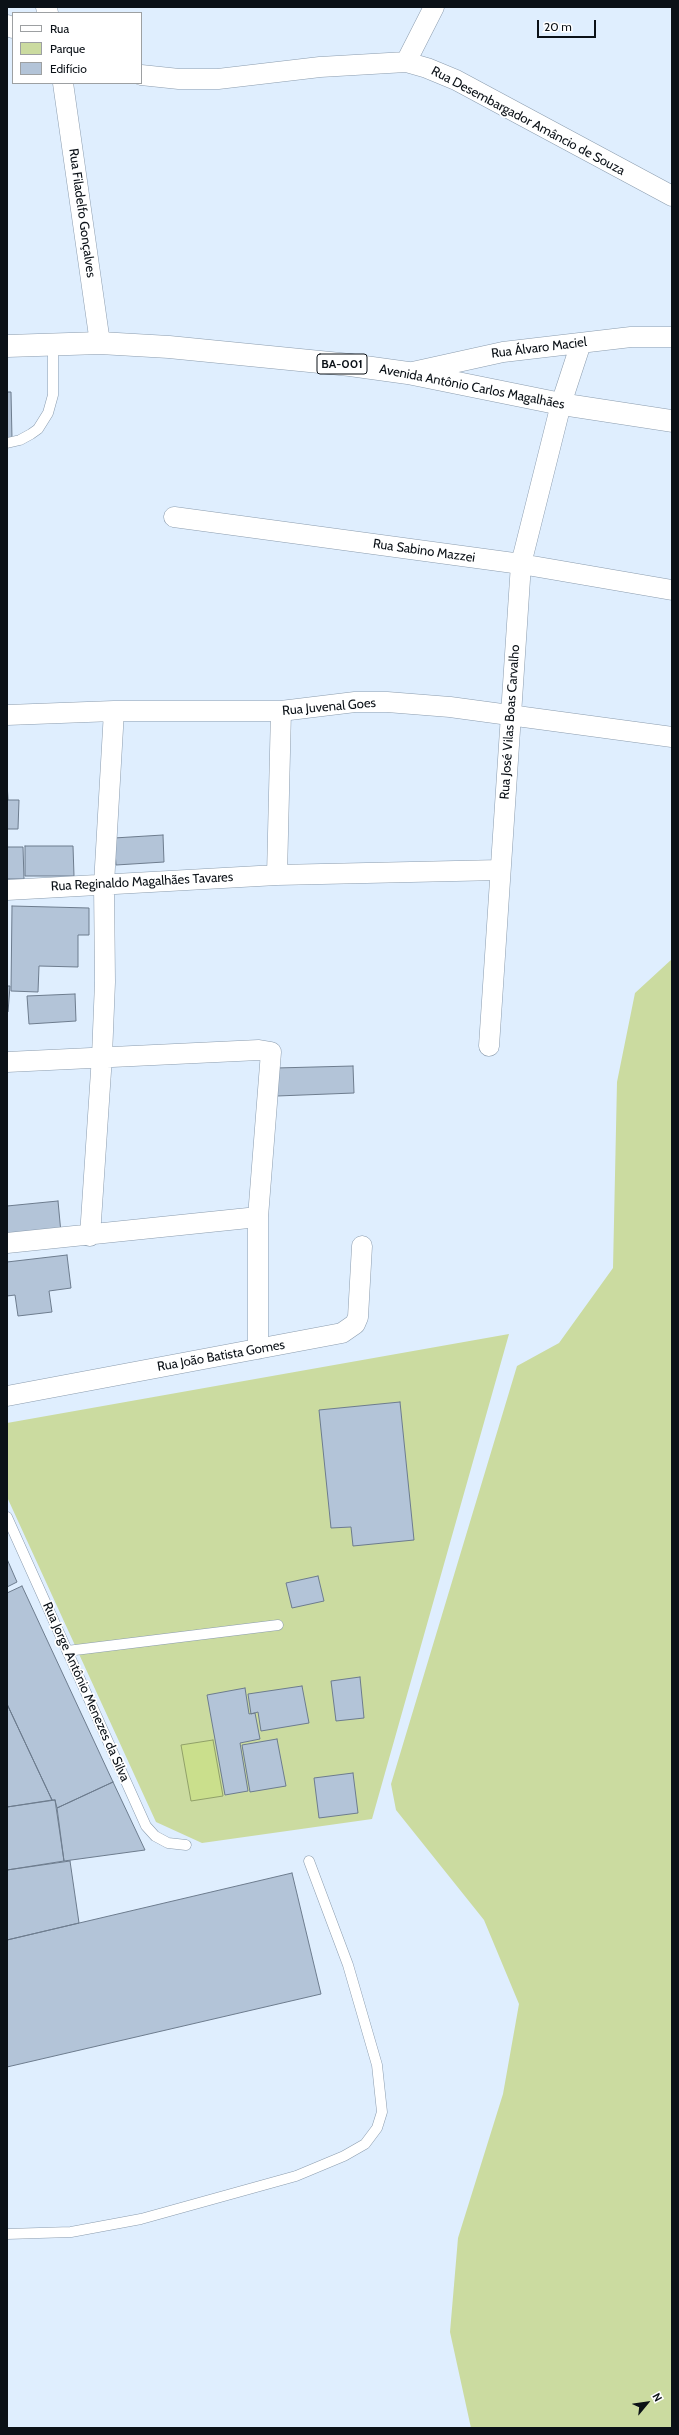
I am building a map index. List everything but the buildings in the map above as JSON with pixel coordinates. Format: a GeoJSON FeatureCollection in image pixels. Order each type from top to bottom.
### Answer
{"type":"FeatureCollection","features":[{"type":"Feature","properties":{"kind":"main road","name":"Avenida Antônio Carlos Magalhães"},"geometry":{"type":"LineString","coordinates":[[7,346],[100,344],[195,348],[408,373],[560,404],[672,421]]}},
{"type":"Feature","properties":{"kind":"street"},"geometry":{"type":"LineString","coordinates":[[406,62],[434,7]]}},
{"type":"Feature","properties":{"kind":"street","name":"Rua Desembargador Amâncio de Souza"},"geometry":{"type":"LineString","coordinates":[[142,76],[179,80],[218,79],[320,67],[406,62],[427,68],[456,80],[672,196]]}},
{"type":"Feature","properties":{"kind":"street","name":"Rua Filadelfo Gonçalves"},"geometry":{"type":"LineString","coordinates":[[63,84],[100,344]]}},
{"type":"Feature","properties":{"kind":"street","name":"Rua Álvaro Maciel"},"geometry":{"type":"LineString","coordinates":[[408,373],[503,352],[631,337],[672,337]]}},
{"type":"Feature","properties":{"kind":"street","name":"Rua José Vilas Boas Carvalho"},"geometry":{"type":"LineString","coordinates":[[488,1046],[521,564],[560,404],[581,343]]}},
{"type":"Feature","properties":{"kind":"street","name":"Rua Sabino Mazzei"},"geometry":{"type":"LineString","coordinates":[[174,517],[521,564],[672,590]]}},
{"type":"Feature","properties":{"kind":"street","name":"Rua Juvenal Goes"},"geometry":{"type":"LineString","coordinates":[[7,716],[114,711],[281,712],[318,706],[387,702],[450,707],[672,737]]}},
{"type":"Feature","properties":{"kind":"street"},"geometry":{"type":"LineString","coordinates":[[90,1236],[102,1056],[105,982],[104,884],[114,711]]}},
{"type":"Feature","properties":{"kind":"street"},"geometry":{"type":"LineString","coordinates":[[277,875],[281,712]]}},
{"type":"Feature","properties":{"kind":"street","name":"Rua Reginaldo Magalhães Tavares"},"geometry":{"type":"LineString","coordinates":[[7,890],[277,875],[500,870]]}},
{"type":"Feature","properties":{"kind":"street"},"geometry":{"type":"LineString","coordinates":[[7,1062],[102,1056],[259,1050],[271,1052],[258,1217],[258,1349]]}},
{"type":"Feature","properties":{"kind":"street"},"geometry":{"type":"LineString","coordinates":[[7,1243],[90,1236],[258,1217]]}},
{"type":"Feature","properties":{"kind":"street","name":"Rua João Batista Gomes"},"geometry":{"type":"LineString","coordinates":[[7,1396],[329,1337],[342,1333],[352,1327],[358,1316],[362,1246]]}},
{"type":"Feature","properties":{"kind":"lane"},"geometry":{"type":"LineString","coordinates":[[7,443],[20,440],[38,429],[48,413],[53,395],[53,345]]}},
{"type":"Feature","properties":{"kind":"lane","name":"Rua Jorge Antônio Menezes da Silva"},"geometry":{"type":"LineString","coordinates":[[7,1517],[146,1826],[155,1836],[168,1843],[186,1845]]}},
{"type":"Feature","properties":{"kind":"lane"},"geometry":{"type":"LineString","coordinates":[[67,1651],[278,1625]]}},
{"type":"Feature","properties":{"kind":"lane"},"geometry":{"type":"LineString","coordinates":[[7,2234],[71,2232],[141,2220],[296,2176],[344,2156],[366,2144],[377,2128],[382,2112],[377,2064],[348,1965],[309,1861]]}},
{"type":"Feature","properties":{"kind":"green space"},"geometry":{"type":"Polygon","coordinates":[[[672,959],[672,2428],[471,2428],[450,2332],[458,2238],[503,2094],[519,2004],[484,1920],[396,1810],[391,1784],[517,1366],[559,1343],[613,1268],[617,1082],[635,993],[672,959]]]}},
{"type":"Feature","properties":{"kind":"green space"},"geometry":{"type":"Polygon","coordinates":[[[509,1334],[372,1819],[202,1843],[156,1822],[7,1497],[7,1423],[509,1334]]]}},
{"type":"Feature","properties":{"kind":"shaded area"},"geometry":{"type":"Polygon","coordinates":[[[213,1740],[223,1796],[191,1801],[181,1745],[213,1740]]]}}]}
